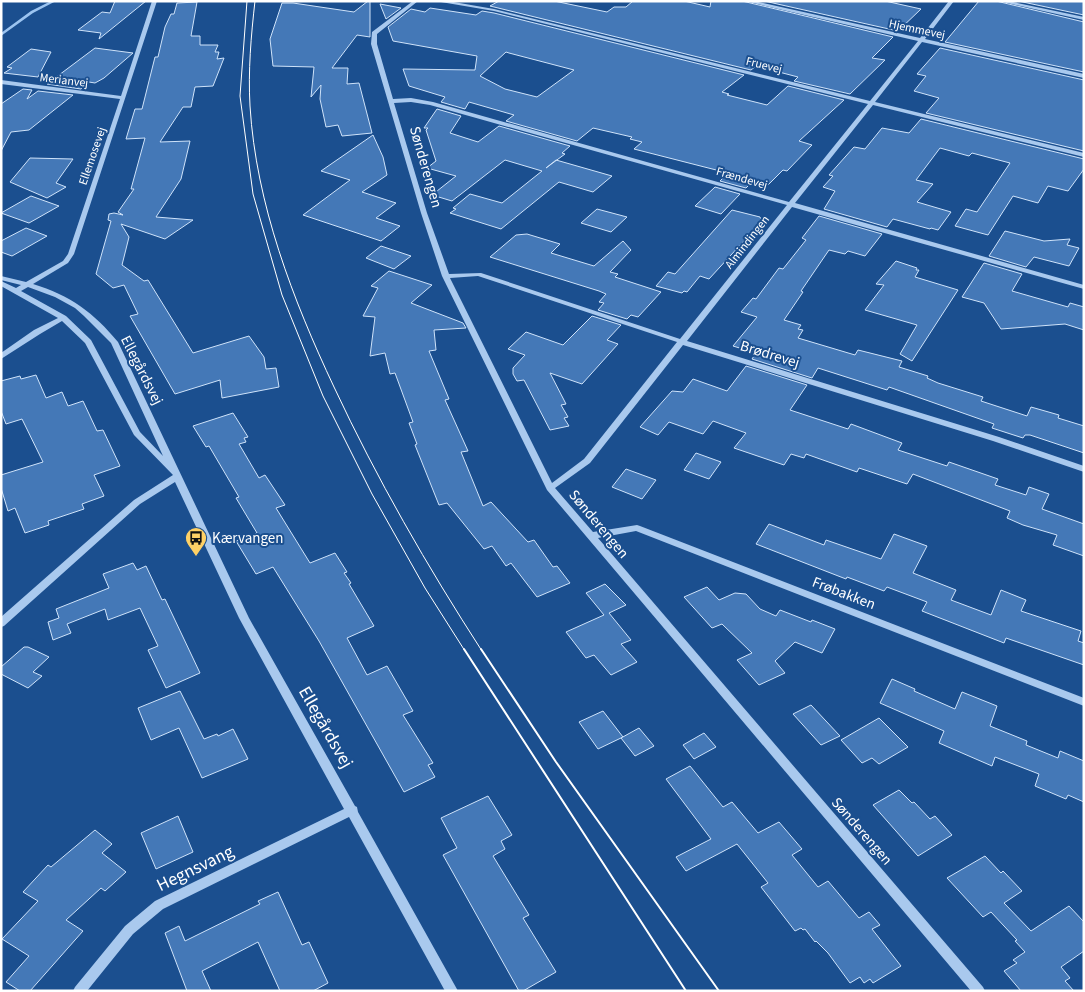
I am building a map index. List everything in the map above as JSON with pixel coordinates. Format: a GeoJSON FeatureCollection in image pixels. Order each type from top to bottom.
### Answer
{"type":"FeatureCollection","features":[{"type":"Feature","properties":{"kind":"street","name":"Ellemosevej"},"geometry":{"type":"LineString","coordinates":[[16,291],[66,262],[71,254],[155,1]]}},
{"type":"Feature","properties":{"kind":"street","name":"Sønderengen"},"geometry":{"type":"LineString","coordinates":[[416,1],[374,32],[374,44],[424,213],[446,276],[550,488],[979,991]]}},
{"type":"Feature","properties":{"kind":"street","name":"Fruevej"},"geometry":{"type":"LineString","coordinates":[[438,1],[494,10],[1084,155]]}},
{"type":"Feature","properties":{"kind":"street","name":"Hjemmevej"},"geometry":{"type":"LineString","coordinates":[[746,1],[1084,76]]}},
{"type":"Feature","properties":{"kind":"street","name":"Almindingen"},"geometry":{"type":"LineString","coordinates":[[550,488],[587,461],[952,1]]}},
{"type":"Feature","properties":{"kind":"street"},"geometry":{"type":"LineString","coordinates":[[1000,1],[1084,19]]}},
{"type":"Feature","properties":{"kind":"street","name":"Merianvej"},"geometry":{"type":"LineString","coordinates":[[1,82],[124,98]]}},
{"type":"Feature","properties":{"kind":"street","name":"Frændevej"},"geometry":{"type":"LineString","coordinates":[[392,101],[411,100],[431,103],[1084,287]]}},
{"type":"Feature","properties":{"kind":"street","name":"Brødrevej"},"geometry":{"type":"LineString","coordinates":[[446,276],[478,274],[683,342],[987,436],[1084,469]]}},
{"type":"Feature","properties":{"kind":"street","name":"Ellegårdsvej"},"geometry":{"type":"LineString","coordinates":[[1,278],[29,284],[61,296],[86,314],[114,342],[244,618],[452,991]]}},
{"type":"Feature","properties":{"kind":"street","name":"Ellegårdsvej"},"geometry":{"type":"LineString","coordinates":[[1,283],[63,318],[88,342],[137,433],[178,476]]}},
{"type":"Feature","properties":{"kind":"street"},"geometry":{"type":"LineString","coordinates":[[1,357],[37,332],[63,318]]}},
{"type":"Feature","properties":{"kind":"street"},"geometry":{"type":"LineString","coordinates":[[1,622],[137,502],[178,476]]}},
{"type":"Feature","properties":{"kind":"street","name":"Frøbakken"},"geometry":{"type":"LineString","coordinates":[[591,536],[637,528],[1084,702]]}},
{"type":"Feature","properties":{"kind":"street","name":"Hegnsvang"},"geometry":{"type":"LineString","coordinates":[[79,991],[130,930],[159,905],[352,810]]}},
{"type":"Feature","properties":{"kind":"building"},"geometry":{"type":"Polygon","coordinates":[[[115,1],[146,1],[99,39],[101,33],[78,30],[102,12],[110,13],[115,1]]]}},
{"type":"Feature","properties":{"kind":"building"},"geometry":{"type":"Polygon","coordinates":[[[370,1],[370,37],[357,35],[332,68],[348,68],[347,84],[359,83],[372,133],[342,136],[338,125],[326,127],[320,99],[321,85],[311,97],[314,67],[273,66],[270,39],[282,3],[354,12],[370,1]]]}},
{"type":"Feature","properties":{"kind":"building"},"geometry":{"type":"Polygon","coordinates":[[[499,1],[554,1],[607,12],[614,7],[626,7],[633,1],[684,1],[710,7],[711,1],[742,1],[893,37],[872,58],[885,60],[850,94],[794,81],[798,77],[756,66],[751,70],[490,6],[499,1]]]}},
{"type":"Feature","properties":{"kind":"building"},"geometry":{"type":"Polygon","coordinates":[[[764,1],[885,1],[921,9],[898,31],[764,1]]]}},
{"type":"Feature","properties":{"kind":"building"},"geometry":{"type":"Polygon","coordinates":[[[979,1],[996,1],[1084,22],[1084,72],[945,42],[979,1]]]}},
{"type":"Feature","properties":{"kind":"building"},"geometry":{"type":"Polygon","coordinates":[[[1018,1],[1084,1],[1084,15],[1018,1]]]}},
{"type":"Feature","properties":{"kind":"building"},"geometry":{"type":"Polygon","coordinates":[[[197,2],[191,36],[200,36],[200,45],[218,45],[215,52],[219,52],[217,59],[224,58],[213,86],[195,87],[191,107],[183,107],[160,142],[190,141],[181,179],[156,217],[193,220],[165,239],[121,224],[129,237],[122,265],[144,281],[148,280],[193,353],[249,336],[264,357],[266,369],[276,368],[279,387],[222,398],[220,380],[175,394],[130,316],[138,314],[124,285],[113,288],[96,274],[111,221],[108,220],[109,214],[123,215],[118,212],[134,189],[131,189],[145,138],[126,139],[135,109],[142,109],[155,57],[158,57],[165,27],[171,14],[174,14],[177,3],[197,2]]]}},
{"type":"Feature","properties":{"kind":"building"},"geometry":{"type":"Polygon","coordinates":[[[380,4],[401,8],[386,19],[380,4]]]}},
{"type":"Feature","properties":{"kind":"building"},"geometry":{"type":"Polygon","coordinates":[[[430,8],[476,15],[482,11],[494,13],[744,75],[722,92],[767,105],[788,86],[844,100],[799,141],[812,145],[787,171],[783,170],[768,185],[753,181],[746,188],[720,181],[728,173],[634,149],[642,142],[630,139],[632,137],[593,128],[577,141],[506,121],[514,115],[469,102],[465,109],[441,102],[445,97],[409,86],[403,69],[475,70],[477,56],[393,41],[388,27],[411,9],[425,12],[430,8]],[[506,52],[480,76],[505,89],[537,97],[574,70],[506,52]]]}},
{"type":"Feature","properties":{"kind":"building"},"geometry":{"type":"Polygon","coordinates":[[[95,48],[133,53],[104,78],[95,83],[89,82],[81,89],[47,84],[95,48]]]}},
{"type":"Feature","properties":{"kind":"building"},"geometry":{"type":"Polygon","coordinates":[[[940,48],[1084,80],[1084,151],[926,113],[939,98],[914,91],[926,76],[917,74],[940,48]]]}},
{"type":"Feature","properties":{"kind":"building"},"geometry":{"type":"Polygon","coordinates":[[[31,49],[51,52],[38,77],[4,73],[12,68],[7,67],[31,49]]]}},
{"type":"Feature","properties":{"kind":"building"},"geometry":{"type":"Polygon","coordinates":[[[23,89],[32,90],[27,99],[38,91],[73,95],[29,130],[11,132],[1,151],[1,104],[23,89]]]}},
{"type":"Feature","properties":{"kind":"building"},"geometry":{"type":"Polygon","coordinates":[[[437,109],[461,116],[450,133],[478,142],[499,126],[570,146],[562,153],[565,154],[557,160],[612,176],[593,192],[559,182],[501,229],[450,213],[456,209],[453,208],[470,194],[502,203],[542,171],[505,160],[452,201],[432,195],[456,176],[427,168],[436,161],[426,130],[428,128],[424,128],[437,109]]]}},
{"type":"Feature","properties":{"kind":"building"},"geometry":{"type":"Polygon","coordinates":[[[921,119],[1084,159],[1084,169],[1068,191],[1048,186],[1038,203],[1013,196],[988,235],[955,226],[966,209],[977,212],[1010,163],[972,153],[969,156],[940,148],[916,180],[933,184],[917,202],[951,212],[938,230],[893,219],[887,227],[824,209],[835,191],[823,187],[833,176],[829,175],[854,147],[865,149],[882,128],[909,133],[921,119]]]}},
{"type":"Feature","properties":{"kind":"building"},"geometry":{"type":"Polygon","coordinates":[[[373,135],[383,157],[387,175],[362,192],[396,203],[376,218],[400,226],[381,241],[303,215],[350,180],[321,171],[373,135]]]}},
{"type":"Feature","properties":{"kind":"building"},"geometry":{"type":"Polygon","coordinates":[[[30,158],[73,159],[56,183],[66,187],[47,198],[10,182],[30,158]]]}},
{"type":"Feature","properties":{"kind":"building"},"geometry":{"type":"Polygon","coordinates":[[[715,187],[740,194],[721,214],[695,206],[715,187]]]}},
{"type":"Feature","properties":{"kind":"building"},"geometry":{"type":"Polygon","coordinates":[[[31,196],[59,206],[29,223],[1,213],[31,196]]]}},
{"type":"Feature","properties":{"kind":"building"},"geometry":{"type":"Polygon","coordinates":[[[597,209],[627,217],[611,232],[581,223],[597,209]]]}},
{"type":"Feature","properties":{"kind":"building"},"geometry":{"type":"Polygon","coordinates":[[[732,210],[760,217],[761,220],[709,279],[700,276],[687,292],[684,291],[682,293],[656,286],[668,272],[675,274],[732,210]]]}},
{"type":"Feature","properties":{"kind":"building"},"geometry":{"type":"Polygon","coordinates":[[[819,216],[882,234],[865,256],[848,251],[845,254],[829,250],[784,320],[801,325],[798,329],[803,330],[798,338],[855,355],[858,350],[902,361],[899,367],[928,376],[927,378],[938,383],[983,397],[981,401],[1027,416],[1031,407],[1059,415],[1058,418],[1084,426],[1084,453],[1030,435],[1025,435],[1023,438],[992,428],[994,424],[889,387],[887,390],[818,368],[812,378],[752,359],[756,353],[733,346],[757,317],[741,312],[753,298],[756,299],[779,268],[783,269],[806,240],[802,238],[819,216]]]}},
{"type":"Feature","properties":{"kind":"building"},"geometry":{"type":"Polygon","coordinates":[[[26,228],[47,236],[12,256],[1,252],[1,241],[26,228]]]}},
{"type":"Feature","properties":{"kind":"building"},"geometry":{"type":"Polygon","coordinates":[[[1005,231],[1044,241],[1070,239],[1067,245],[1079,248],[1069,266],[1034,257],[1026,267],[989,256],[1005,231]]]}},
{"type":"Feature","properties":{"kind":"building"},"geometry":{"type":"Polygon","coordinates":[[[527,234],[560,244],[551,253],[594,266],[623,241],[631,250],[610,272],[618,274],[615,277],[661,292],[638,317],[631,315],[627,319],[598,310],[604,303],[599,302],[606,294],[490,257],[516,235],[527,234]]]}},
{"type":"Feature","properties":{"kind":"building"},"geometry":{"type":"Polygon","coordinates":[[[381,246],[411,256],[394,269],[366,258],[381,246]]]}},
{"type":"Feature","properties":{"kind":"building"},"geometry":{"type":"Polygon","coordinates":[[[896,261],[917,268],[916,270],[919,270],[915,277],[958,290],[912,361],[900,354],[917,325],[865,310],[884,285],[876,284],[896,261]]]}},
{"type":"Feature","properties":{"kind":"building"},"geometry":{"type":"Polygon","coordinates":[[[984,263],[1022,274],[1012,291],[1068,307],[1070,303],[1084,307],[1084,330],[1065,324],[1001,329],[984,303],[962,297],[984,263]]]}},
{"type":"Feature","properties":{"kind":"building"},"geometry":{"type":"Polygon","coordinates":[[[389,271],[432,285],[411,303],[463,323],[466,328],[434,330],[436,350],[429,351],[449,399],[445,400],[468,451],[461,452],[483,506],[491,502],[528,542],[534,540],[553,567],[557,566],[570,583],[537,597],[511,563],[506,566],[492,546],[484,549],[447,503],[439,505],[415,445],[417,444],[409,423],[413,422],[395,373],[390,374],[385,353],[370,356],[375,317],[363,316],[378,288],[371,286],[389,271]]]}},
{"type":"Feature","properties":{"kind":"building"},"geometry":{"type":"Polygon","coordinates":[[[592,316],[621,325],[607,340],[618,344],[582,384],[550,373],[566,404],[561,405],[568,417],[564,418],[569,426],[550,430],[524,380],[517,381],[513,374],[513,368],[525,355],[508,349],[526,332],[563,345],[592,316]]]}},
{"type":"Feature","properties":{"kind":"building"},"geometry":{"type":"Polygon","coordinates":[[[746,366],[807,385],[790,410],[848,429],[851,424],[902,443],[898,450],[947,466],[949,462],[998,479],[995,485],[1026,495],[1029,487],[1049,494],[1042,509],[1084,524],[1084,556],[1053,545],[1057,535],[1007,518],[1010,511],[913,474],[907,484],[859,468],[857,472],[806,454],[804,458],[791,454],[784,465],[734,448],[746,433],[713,421],[703,434],[669,422],[658,435],[640,427],[672,391],[683,392],[693,379],[727,391],[746,366]]]}},
{"type":"Feature","properties":{"kind":"building"},"geometry":{"type":"Polygon","coordinates":[[[36,375],[46,398],[62,392],[68,406],[83,401],[97,431],[103,430],[120,466],[94,475],[104,496],[82,504],[84,509],[48,521],[49,525],[25,533],[15,508],[8,511],[1,488],[1,475],[43,462],[22,419],[6,424],[1,411],[1,381],[20,376],[21,379],[36,375]]]}},
{"type":"Feature","properties":{"kind":"building"},"geometry":{"type":"Polygon","coordinates":[[[233,413],[248,437],[244,438],[246,442],[239,444],[259,478],[265,475],[285,505],[276,508],[310,563],[335,553],[347,572],[344,573],[351,583],[349,584],[374,626],[347,638],[367,675],[387,666],[413,711],[403,715],[433,763],[428,765],[435,777],[404,792],[319,641],[273,567],[256,574],[236,541],[257,533],[236,498],[239,497],[209,446],[206,447],[193,426],[233,413]]]}},
{"type":"Feature","properties":{"kind":"building"},"geometry":{"type":"Polygon","coordinates":[[[696,453],[721,462],[709,479],[684,470],[696,453]]]}},
{"type":"Feature","properties":{"kind":"building"},"geometry":{"type":"Polygon","coordinates":[[[626,469],[656,480],[642,499],[612,487],[626,469]]]}},
{"type":"Feature","properties":{"kind":"building"},"geometry":{"type":"Polygon","coordinates":[[[769,524],[824,545],[826,540],[881,559],[894,534],[927,546],[913,573],[956,590],[951,600],[991,615],[1001,590],[1026,600],[1021,611],[1081,631],[1078,641],[1084,643],[1084,665],[1006,638],[1004,643],[922,611],[927,602],[887,587],[884,591],[847,577],[846,579],[756,544],[769,524]]]}},
{"type":"Feature","properties":{"kind":"building"},"geometry":{"type":"Polygon","coordinates":[[[133,563],[137,570],[146,566],[162,600],[165,599],[200,673],[166,688],[148,650],[158,646],[140,608],[108,620],[105,609],[67,624],[71,633],[53,640],[48,622],[59,618],[56,609],[109,588],[103,574],[133,563]]]}},
{"type":"Feature","properties":{"kind":"building"},"geometry":{"type":"Polygon","coordinates":[[[605,584],[626,605],[609,613],[631,640],[621,644],[637,662],[611,675],[594,655],[586,658],[566,632],[604,615],[586,593],[605,584]]]}},
{"type":"Feature","properties":{"kind":"building"},"geometry":{"type":"Polygon","coordinates":[[[707,587],[719,600],[735,593],[746,594],[760,609],[776,616],[780,610],[835,629],[822,653],[795,642],[775,661],[785,673],[759,685],[737,660],[752,653],[722,624],[712,628],[684,597],[707,587]]]}},
{"type":"Feature","properties":{"kind":"building"},"geometry":{"type":"Polygon","coordinates":[[[24,647],[49,657],[33,672],[42,676],[28,688],[1,674],[1,667],[24,647]]]}},
{"type":"Feature","properties":{"kind":"building"},"geometry":{"type":"Polygon","coordinates":[[[892,679],[955,709],[962,692],[997,706],[990,726],[1027,741],[1026,745],[1058,758],[1060,751],[1084,761],[1084,802],[1068,795],[1066,799],[1035,786],[1039,774],[995,757],[992,766],[939,743],[944,731],[880,703],[892,679]]]}},
{"type":"Feature","properties":{"kind":"building"},"geometry":{"type":"Polygon","coordinates":[[[180,691],[204,739],[217,734],[218,736],[233,729],[248,759],[202,778],[179,728],[151,740],[138,708],[180,691]]]}},
{"type":"Feature","properties":{"kind":"building"},"geometry":{"type":"Polygon","coordinates":[[[811,705],[840,736],[821,745],[793,714],[811,705]]]}},
{"type":"Feature","properties":{"kind":"building"},"geometry":{"type":"Polygon","coordinates":[[[603,711],[623,737],[598,749],[579,722],[603,711]]]}},
{"type":"Feature","properties":{"kind":"building"},"geometry":{"type":"Polygon","coordinates":[[[879,718],[908,747],[879,764],[872,758],[862,763],[841,740],[879,718]]]}},
{"type":"Feature","properties":{"kind":"building"},"geometry":{"type":"Polygon","coordinates":[[[639,728],[654,746],[635,756],[621,738],[639,728]]]}},
{"type":"Feature","properties":{"kind":"building"},"geometry":{"type":"Polygon","coordinates":[[[704,733],[716,747],[694,759],[683,745],[704,733]]]}},
{"type":"Feature","properties":{"kind":"building"},"geometry":{"type":"Polygon","coordinates":[[[690,766],[723,807],[732,802],[758,833],[779,822],[802,849],[792,855],[818,887],[828,881],[859,918],[869,912],[880,925],[872,929],[901,966],[873,983],[870,979],[864,983],[860,977],[850,983],[828,953],[815,942],[805,929],[801,928],[795,931],[761,887],[768,883],[737,844],[686,871],[676,857],[711,839],[666,779],[690,766]]]}},
{"type":"Feature","properties":{"kind":"building"},"geometry":{"type":"Polygon","coordinates":[[[899,790],[930,819],[935,816],[952,835],[918,856],[873,805],[899,790]]]}},
{"type":"Feature","properties":{"kind":"building"},"geometry":{"type":"Polygon","coordinates":[[[488,796],[512,835],[501,841],[505,849],[493,856],[529,915],[523,918],[556,972],[523,991],[519,991],[443,855],[457,848],[441,818],[488,796]]]}},
{"type":"Feature","properties":{"kind":"building"},"geometry":{"type":"Polygon","coordinates":[[[178,816],[193,852],[156,869],[141,833],[178,816]]]}},
{"type":"Feature","properties":{"kind":"building"},"geometry":{"type":"Polygon","coordinates":[[[95,830],[112,844],[102,853],[126,872],[105,891],[101,888],[66,920],[83,931],[30,991],[20,991],[6,982],[29,956],[2,939],[38,901],[23,892],[48,865],[51,867],[95,830]]]}},
{"type":"Feature","properties":{"kind":"building"},"geometry":{"type":"Polygon","coordinates":[[[985,856],[1022,891],[1004,903],[1031,931],[1069,906],[1084,922],[1084,951],[1061,967],[1070,978],[1065,981],[1074,991],[1021,991],[1004,971],[1017,963],[1013,960],[1025,952],[1015,941],[1017,940],[991,912],[983,917],[947,878],[985,856]]]}},
{"type":"Feature","properties":{"kind":"building"},"geometry":{"type":"Polygon","coordinates":[[[278,892],[302,945],[309,942],[328,983],[313,991],[280,991],[258,942],[202,971],[211,991],[187,991],[165,933],[179,926],[185,941],[260,904],[258,901],[278,892]]]}},
{"type":"Feature","properties":{"kind":"waterway"},"geometry":{"type":"LineString","coordinates":[[1,35],[32,12],[54,1]]}},
{"type":"Feature","properties":{"kind":"tram line"},"geometry":{"type":"LineString","coordinates":[[247,1],[240,96],[253,194],[282,295],[323,396],[372,494],[425,588],[465,651]]}},
{"type":"Feature","properties":{"kind":"tram line"},"geometry":{"type":"LineString","coordinates":[[255,1],[249,80],[254,143],[268,215],[291,286],[304,320],[350,421],[385,489],[422,554],[482,651]]}},
{"type":"Feature","properties":{"kind":"tram line"},"geometry":{"type":"LineString","coordinates":[[464,649],[686,991]]}},
{"type":"Feature","properties":{"kind":"tram line"},"geometry":{"type":"LineString","coordinates":[[481,649],[556,762],[719,991]]}},
{"type":"Feature","properties":{"kind":"place","name":"Kærvangen"},"geometry":{"type":"Point","coordinates":[196,557]}}]}
